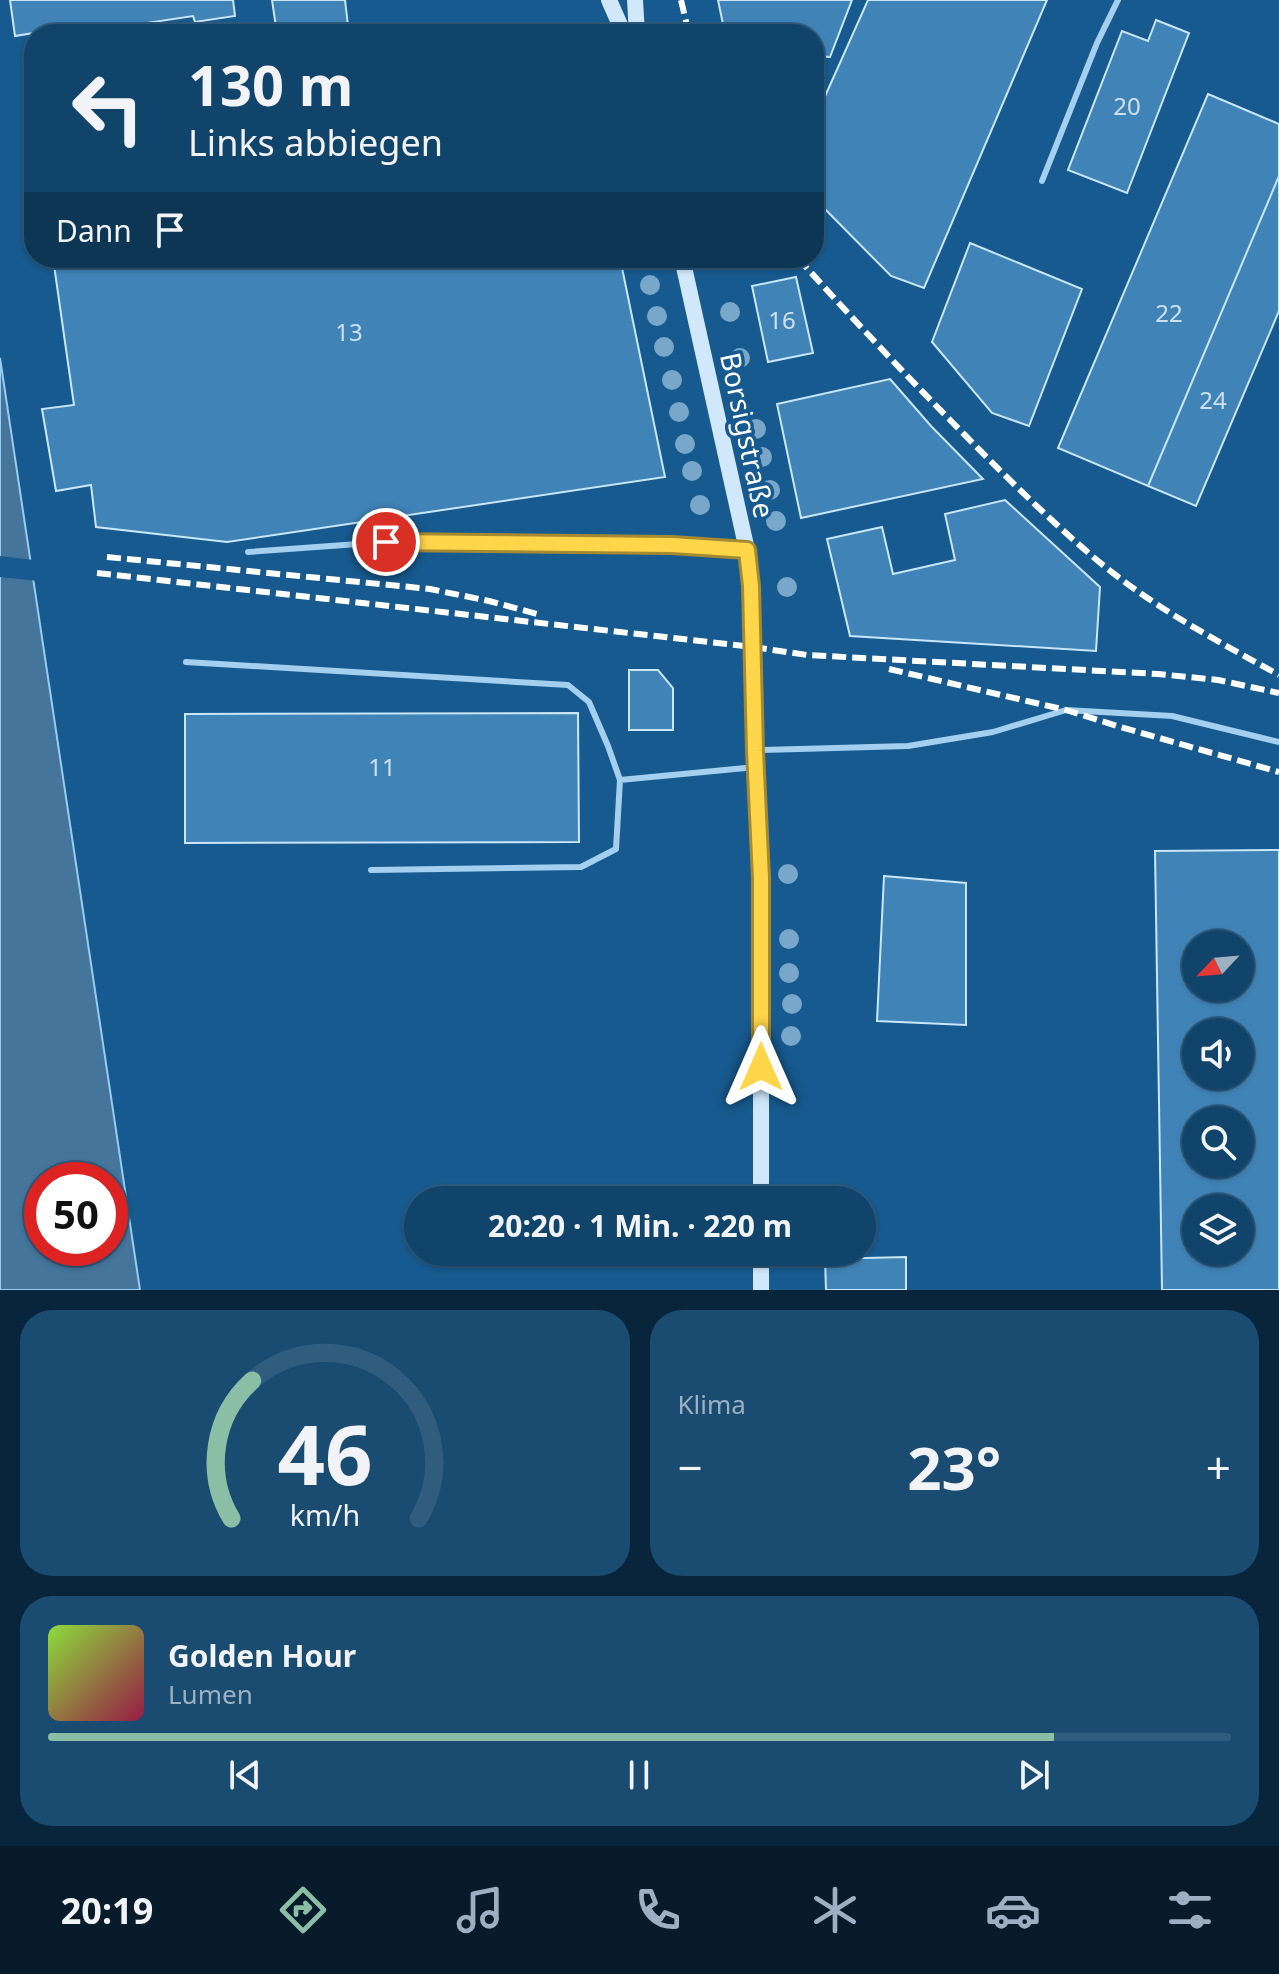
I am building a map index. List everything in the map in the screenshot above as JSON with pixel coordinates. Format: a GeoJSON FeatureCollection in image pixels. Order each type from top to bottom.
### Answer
{"type":"FeatureCollection","features":[{"type":"Feature","properties":{"kind":"main road"},"geometry":{"type":"LineString","coordinates":[[609,0],[620,24]]}},
{"type":"Feature","properties":{"kind":"main road"},"geometry":{"type":"LineString","coordinates":[[635,0],[636,24]]}},
{"type":"Feature","properties":{"kind":"main road","name":"Borsigstraße"},"geometry":{"type":"LineString","coordinates":[[684,268],[747,550],[751,586],[761,878],[761,1186]]}},
{"type":"Feature","properties":{"kind":"main road"},"geometry":{"type":"LineString","coordinates":[[761,1266],[761,1290]]}},
{"type":"Feature","properties":{"kind":"lane"},"geometry":{"type":"LineString","coordinates":[[1042,181],[1097,43],[1118,0]]}},
{"type":"Feature","properties":{"kind":"lane"},"geometry":{"type":"LineString","coordinates":[[248,552],[386,542],[672,545],[747,550]]}},
{"type":"Feature","properties":{"kind":"lane"},"geometry":{"type":"LineString","coordinates":[[186,662],[568,685],[589,702],[620,780],[616,849],[581,867],[371,870]]}},
{"type":"Feature","properties":{"kind":"lane"},"geometry":{"type":"LineString","coordinates":[[620,780],[755,759],[908,746],[993,732],[1066,710],[1172,716],[1279,742]]}},
{"type":"Feature","properties":{"kind":"water"},"geometry":{"type":"Polygon","coordinates":[[[0,358],[121,1162],[24,1162],[24,1266],[128,1266],[128,1210],[140,1290],[0,1290],[0,358]]]}},
{"type":"Feature","properties":{"kind":"pier"},"geometry":{"type":"Polygon","coordinates":[[[0,556],[34,560],[38,581],[0,577],[0,556]]]}},
{"type":"Feature","properties":{"kind":"building"},"geometry":{"type":"Polygon","coordinates":[[[10,0],[233,0],[235,16],[195,22],[193,16],[140,24],[24,24],[24,35],[15,36],[10,0]]]}},
{"type":"Feature","properties":{"kind":"building"},"geometry":{"type":"Polygon","coordinates":[[[272,0],[345,0],[348,24],[276,24],[272,0]]]}},
{"type":"Feature","properties":{"kind":"building"},"geometry":{"type":"Polygon","coordinates":[[[718,0],[852,0],[830,57],[824,57],[824,24],[723,24],[718,0]]]}},
{"type":"Feature","properties":{"kind":"building"},"geometry":{"type":"Polygon","coordinates":[[[868,0],[1047,0],[924,288],[891,276],[824,208],[824,99],[868,0]]]}},
{"type":"Feature","properties":{"kind":"building"},"geometry":{"type":"Polygon","coordinates":[[[1156,20],[1189,33],[1127,193],[1068,170],[1122,31],[1148,41],[1156,20]]]}},
{"type":"Feature","properties":{"kind":"building"},"geometry":{"type":"Polygon","coordinates":[[[1208,94],[1279,124],[1279,176],[1148,486],[1058,448],[1208,94]]]}},
{"type":"Feature","properties":{"kind":"building"},"geometry":{"type":"Polygon","coordinates":[[[1279,176],[1279,311],[1196,506],[1148,486],[1279,176]]]}},
{"type":"Feature","properties":{"kind":"building"},"geometry":{"type":"Polygon","coordinates":[[[970,243],[1082,289],[1029,426],[992,413],[932,342],[970,243]]]}},
{"type":"Feature","properties":{"kind":"building"},"geometry":{"type":"Polygon","coordinates":[[[54,268],[622,268],[665,477],[227,542],[96,527],[91,485],[56,491],[42,409],[74,405],[54,268]]]}},
{"type":"Feature","properties":{"kind":"building"},"geometry":{"type":"Polygon","coordinates":[[[796,277],[813,353],[768,362],[752,286],[796,277]]]}},
{"type":"Feature","properties":{"kind":"building"},"geometry":{"type":"Polygon","coordinates":[[[890,379],[983,479],[801,518],[777,404],[890,379]]]}},
{"type":"Feature","properties":{"kind":"building"},"geometry":{"type":"Polygon","coordinates":[[[1005,500],[1100,587],[1096,651],[850,636],[827,539],[882,527],[893,574],[955,560],[945,514],[1005,500]]]}},
{"type":"Feature","properties":{"kind":"building"},"geometry":{"type":"Polygon","coordinates":[[[629,670],[658,670],[673,688],[673,730],[629,730],[629,670]]]}},
{"type":"Feature","properties":{"kind":"building"},"geometry":{"type":"Polygon","coordinates":[[[578,713],[579,842],[185,843],[185,714],[578,713]]]}},
{"type":"Feature","properties":{"kind":"building"},"geometry":{"type":"Polygon","coordinates":[[[1279,850],[1279,1290],[1162,1290],[1155,851],[1279,850]]]}},
{"type":"Feature","properties":{"kind":"building"},"geometry":{"type":"Polygon","coordinates":[[[884,876],[966,883],[966,1025],[877,1021],[884,876]]]}},
{"type":"Feature","properties":{"kind":"building"},"geometry":{"type":"Polygon","coordinates":[[[906,1257],[906,1290],[826,1290],[825,1266],[876,1266],[876,1258],[906,1257]]]}},
{"type":"Feature","properties":{"kind":"railway"},"geometry":{"type":"LineString","coordinates":[[681,0],[687,24]]}},
{"type":"Feature","properties":{"kind":"railway"},"geometry":{"type":"LineString","coordinates":[[807,268],[952,422],[1079,545],[1163,608],[1279,675]]}},
{"type":"Feature","properties":{"kind":"railway"},"geometry":{"type":"LineString","coordinates":[[107,557],[430,589],[537,614]]}},
{"type":"Feature","properties":{"kind":"railway"},"geometry":{"type":"LineString","coordinates":[[97,573],[807,655],[1158,674],[1218,680],[1279,693]]}},
{"type":"Feature","properties":{"kind":"railway"},"geometry":{"type":"LineString","coordinates":[[889,669],[1066,710],[1279,772]]}},
{"type":"Feature","properties":{"kind":"route"},"geometry":{"type":"LineString","coordinates":[[386,542],[672,545],[747,550],[751,586],[761,878],[761,1067]]}}]}
